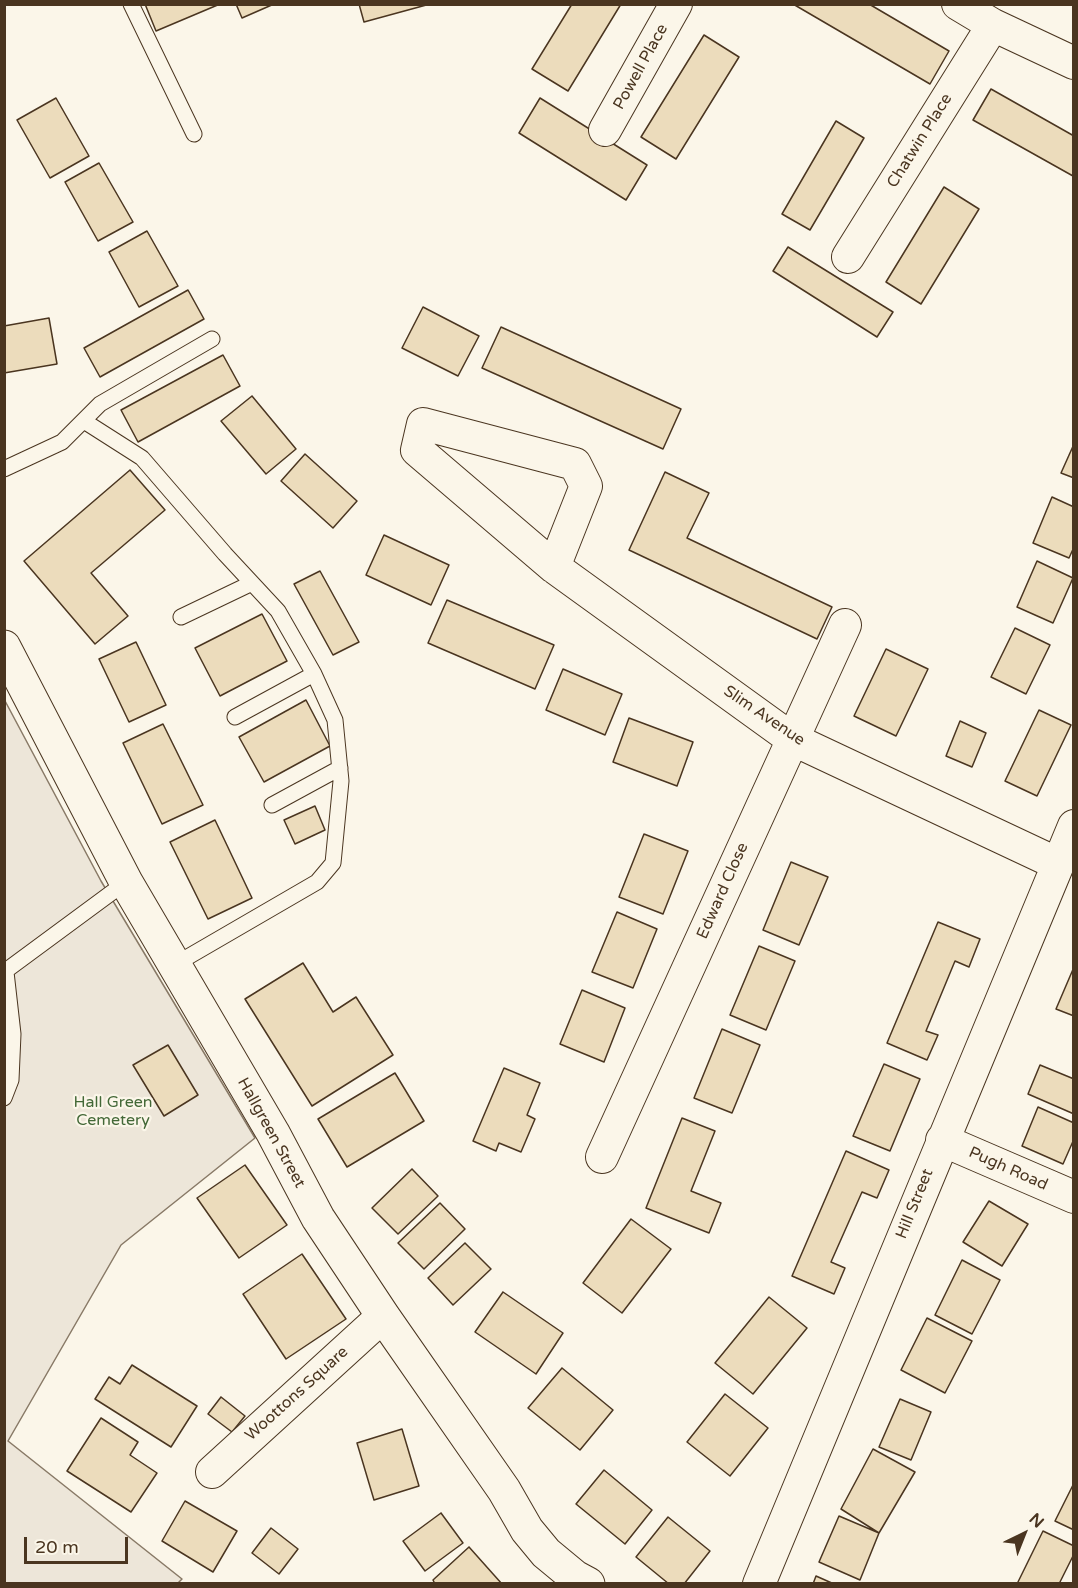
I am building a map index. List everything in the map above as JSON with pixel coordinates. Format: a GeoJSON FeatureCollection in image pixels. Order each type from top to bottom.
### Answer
{"type":"FeatureCollection","features":[{"type":"Feature","properties":{"kind":"street","name":"Powell Place"},"geometry":{"type":"LineString","coordinates":[[605,130],[676,4]]}},
{"type":"Feature","properties":{"kind":"street"},"geometry":{"type":"LineString","coordinates":[[958,4],[993,25],[1074,63]]}},
{"type":"Feature","properties":{"kind":"street","name":"Chatwin Place"},"geometry":{"type":"LineString","coordinates":[[848,256],[993,25]]}},
{"type":"Feature","properties":{"kind":"street","name":"Slim Avenue"},"geometry":{"type":"LineString","coordinates":[[554,567],[586,486],[575,464],[423,424],[417,450],[554,567],[792,739],[1058,864]]}},
{"type":"Feature","properties":{"kind":"street","name":"Edward Close"},"geometry":{"type":"LineString","coordinates":[[602,1157],[845,626]]}},
{"type":"Feature","properties":{"kind":"street","name":"Hallgreen Street"},"geometry":{"type":"LineString","coordinates":[[4,647],[126,882],[273,1133],[318,1218],[504,1490],[527,1530],[546,1553],[575,1577],[588,1584]]}},
{"type":"Feature","properties":{"kind":"street","name":"Hill Street"},"geometry":{"type":"LineString","coordinates":[[759,1584],[1074,825]]}},
{"type":"Feature","properties":{"kind":"street","name":"Pugh Road"},"geometry":{"type":"LineString","coordinates":[[942,1140],[1074,1197]]}},
{"type":"Feature","properties":{"kind":"street","name":"Woottons Square"},"geometry":{"type":"LineString","coordinates":[[212,1472],[383,1316]]}},
{"type":"Feature","properties":{"kind":"lane"},"geometry":{"type":"LineString","coordinates":[[131,4],[194,134]]}},
{"type":"Feature","properties":{"kind":"lane"},"geometry":{"type":"LineString","coordinates":[[4,470],[62,442],[100,404],[212,339]]}},
{"type":"Feature","properties":{"kind":"lane"},"geometry":{"type":"LineString","coordinates":[[84,421],[142,458],[278,611],[314,674],[335,720],[341,780],[333,863],[318,882],[174,965]]}},
{"type":"Feature","properties":{"kind":"lane"},"geometry":{"type":"LineString","coordinates":[[181,617],[252,584]]}},
{"type":"Feature","properties":{"kind":"lane"},"geometry":{"type":"LineString","coordinates":[[235,717],[314,674]]}},
{"type":"Feature","properties":{"kind":"lane"},"geometry":{"type":"LineString","coordinates":[[272,805],[340,768]]}},
{"type":"Feature","properties":{"kind":"lane"},"geometry":{"type":"LineString","coordinates":[[4,1098],[12,1080],[13,1034],[5,972],[126,882]]}},
{"type":"Feature","properties":{"kind":"green space","name":"Hall Green Cemetery"},"geometry":{"type":"Polygon","coordinates":[[[4,699],[101,881],[255,1138],[121,1245],[8,1441],[182,1579],[178,1583],[5,1583],[4,699]]]}},
{"type":"Feature","properties":{"kind":"building"},"geometry":{"type":"Polygon","coordinates":[[[145,4],[220,4],[156,31],[145,4]]]}},
{"type":"Feature","properties":{"kind":"building"},"geometry":{"type":"Polygon","coordinates":[[[236,4],[274,4],[242,18],[236,4]]]}},
{"type":"Feature","properties":{"kind":"building"},"geometry":{"type":"Polygon","coordinates":[[[359,4],[430,4],[364,22],[359,4]]]}},
{"type":"Feature","properties":{"kind":"building"},"geometry":{"type":"Polygon","coordinates":[[[572,4],[621,4],[568,91],[532,69],[572,4]]]}},
{"type":"Feature","properties":{"kind":"building"},"geometry":{"type":"Polygon","coordinates":[[[793,4],[869,4],[949,51],[930,84],[793,4]]]}},
{"type":"Feature","properties":{"kind":"building"},"geometry":{"type":"Polygon","coordinates":[[[704,35],[739,57],[676,159],[641,137],[704,35]]]}},
{"type":"Feature","properties":{"kind":"building"},"geometry":{"type":"Polygon","coordinates":[[[991,89],[1074,136],[1073,176],[973,120],[991,89]]]}},
{"type":"Feature","properties":{"kind":"building"},"geometry":{"type":"Polygon","coordinates":[[[56,98],[89,156],[50,178],[17,120],[56,98]]]}},
{"type":"Feature","properties":{"kind":"building"},"geometry":{"type":"Polygon","coordinates":[[[540,98],[647,165],[626,200],[519,133],[540,98]]]}},
{"type":"Feature","properties":{"kind":"building"},"geometry":{"type":"Polygon","coordinates":[[[836,121],[864,138],[810,230],[782,214],[836,121]]]}},
{"type":"Feature","properties":{"kind":"building"},"geometry":{"type":"Polygon","coordinates":[[[99,163],[133,222],[98,241],[65,182],[99,163]]]}},
{"type":"Feature","properties":{"kind":"building"},"geometry":{"type":"Polygon","coordinates":[[[944,187],[979,209],[921,304],[886,282],[944,187]]]}},
{"type":"Feature","properties":{"kind":"building"},"geometry":{"type":"Polygon","coordinates":[[[147,231],[178,286],[139,307],[109,252],[147,231]]]}},
{"type":"Feature","properties":{"kind":"building"},"geometry":{"type":"Polygon","coordinates":[[[788,247],[893,312],[877,337],[773,271],[788,247]]]}},
{"type":"Feature","properties":{"kind":"building"},"geometry":{"type":"Polygon","coordinates":[[[188,290],[204,319],[100,377],[84,348],[188,290]]]}},
{"type":"Feature","properties":{"kind":"building"},"geometry":{"type":"Polygon","coordinates":[[[423,307],[479,336],[458,376],[402,348],[423,307]]]}},
{"type":"Feature","properties":{"kind":"building"},"geometry":{"type":"Polygon","coordinates":[[[49,318],[57,364],[4,373],[4,326],[49,318]]]}},
{"type":"Feature","properties":{"kind":"building"},"geometry":{"type":"Polygon","coordinates":[[[501,327],[681,409],[663,449],[482,368],[501,327]]]}},
{"type":"Feature","properties":{"kind":"building"},"geometry":{"type":"Polygon","coordinates":[[[223,355],[240,386],[138,442],[121,410],[223,355]]]}},
{"type":"Feature","properties":{"kind":"building"},"geometry":{"type":"Polygon","coordinates":[[[252,396],[296,449],[266,474],[221,421],[252,396]]]}},
{"type":"Feature","properties":{"kind":"building"},"geometry":{"type":"Polygon","coordinates":[[[1074,444],[1074,478],[1061,473],[1074,444]]]}},
{"type":"Feature","properties":{"kind":"building"},"geometry":{"type":"Polygon","coordinates":[[[305,454],[357,501],[333,528],[281,481],[305,454]]]}},
{"type":"Feature","properties":{"kind":"building"},"geometry":{"type":"Polygon","coordinates":[[[130,470],[165,510],[91,573],[128,616],[95,644],[24,561],[130,470]]]}},
{"type":"Feature","properties":{"kind":"building"},"geometry":{"type":"Polygon","coordinates":[[[665,472],[709,493],[687,538],[832,607],[817,639],[629,550],[665,472]]]}},
{"type":"Feature","properties":{"kind":"building"},"geometry":{"type":"Polygon","coordinates":[[[1052,497],[1074,507],[1074,547],[1069,558],[1033,543],[1052,497]]]}},
{"type":"Feature","properties":{"kind":"building"},"geometry":{"type":"Polygon","coordinates":[[[384,535],[449,565],[431,605],[366,575],[384,535]]]}},
{"type":"Feature","properties":{"kind":"building"},"geometry":{"type":"Polygon","coordinates":[[[1037,561],[1073,578],[1053,623],[1017,607],[1037,561]]]}},
{"type":"Feature","properties":{"kind":"building"},"geometry":{"type":"Polygon","coordinates":[[[320,571],[359,642],[333,655],[294,584],[320,571]]]}},
{"type":"Feature","properties":{"kind":"building"},"geometry":{"type":"Polygon","coordinates":[[[447,600],[554,645],[535,689],[428,643],[447,600]]]}},
{"type":"Feature","properties":{"kind":"building"},"geometry":{"type":"Polygon","coordinates":[[[262,614],[287,661],[220,696],[195,648],[262,614]]]}},
{"type":"Feature","properties":{"kind":"building"},"geometry":{"type":"Polygon","coordinates":[[[1015,628],[1050,645],[1026,694],[991,677],[1015,628]]]}},
{"type":"Feature","properties":{"kind":"building"},"geometry":{"type":"Polygon","coordinates":[[[136,642],[166,705],[129,722],[99,659],[136,642]]]}},
{"type":"Feature","properties":{"kind":"building"},"geometry":{"type":"Polygon","coordinates":[[[886,649],[928,669],[896,736],[854,716],[886,649]]]}},
{"type":"Feature","properties":{"kind":"building"},"geometry":{"type":"Polygon","coordinates":[[[563,669],[622,694],[605,735],[546,710],[563,669]]]}},
{"type":"Feature","properties":{"kind":"building"},"geometry":{"type":"Polygon","coordinates":[[[306,700],[330,746],[264,782],[239,737],[306,700]]]}},
{"type":"Feature","properties":{"kind":"building"},"geometry":{"type":"Polygon","coordinates":[[[1039,710],[1071,725],[1037,796],[1005,781],[1039,710]]]}},
{"type":"Feature","properties":{"kind":"building"},"geometry":{"type":"Polygon","coordinates":[[[629,718],[693,742],[677,786],[613,762],[629,718]]]}},
{"type":"Feature","properties":{"kind":"building"},"geometry":{"type":"Polygon","coordinates":[[[960,721],[986,733],[972,767],[946,756],[960,721]]]}},
{"type":"Feature","properties":{"kind":"building"},"geometry":{"type":"Polygon","coordinates":[[[163,724],[203,805],[162,824],[123,743],[163,724]]]}},
{"type":"Feature","properties":{"kind":"building"},"geometry":{"type":"Polygon","coordinates":[[[315,806],[325,830],[295,844],[284,820],[315,806]]]}},
{"type":"Feature","properties":{"kind":"building"},"geometry":{"type":"Polygon","coordinates":[[[215,820],[252,898],[208,919],[170,842],[215,820]]]}},
{"type":"Feature","properties":{"kind":"building"},"geometry":{"type":"Polygon","coordinates":[[[644,834],[688,851],[663,914],[619,897],[644,834]]]}},
{"type":"Feature","properties":{"kind":"building"},"geometry":{"type":"Polygon","coordinates":[[[791,862],[828,877],[799,945],[763,930],[791,862]]]}},
{"type":"Feature","properties":{"kind":"building"},"geometry":{"type":"Polygon","coordinates":[[[617,912],[657,929],[633,988],[592,972],[617,912]]]}},
{"type":"Feature","properties":{"kind":"building"},"geometry":{"type":"Polygon","coordinates":[[[938,922],[980,939],[969,967],[955,961],[926,1031],[938,1035],[927,1060],[887,1043],[938,922]]]}},
{"type":"Feature","properties":{"kind":"building"},"geometry":{"type":"Polygon","coordinates":[[[759,946],[795,961],[766,1030],[730,1015],[759,946]]]}},
{"type":"Feature","properties":{"kind":"building"},"geometry":{"type":"Polygon","coordinates":[[[303,963],[333,1012],[356,997],[393,1055],[312,1106],[245,999],[303,963]]]}},
{"type":"Feature","properties":{"kind":"building"},"geometry":{"type":"Polygon","coordinates":[[[1074,967],[1074,1016],[1056,1009],[1074,967]]]}},
{"type":"Feature","properties":{"kind":"building"},"geometry":{"type":"Polygon","coordinates":[[[582,990],[625,1008],[604,1062],[560,1044],[582,990]]]}},
{"type":"Feature","properties":{"kind":"building"},"geometry":{"type":"Polygon","coordinates":[[[722,1029],[760,1045],[732,1113],[694,1098],[722,1029]]]}},
{"type":"Feature","properties":{"kind":"building"},"geometry":{"type":"Polygon","coordinates":[[[168,1045],[198,1095],[164,1116],[133,1065],[168,1045]]]}},
{"type":"Feature","properties":{"kind":"building"},"geometry":{"type":"Polygon","coordinates":[[[884,1064],[920,1079],[890,1151],[853,1136],[884,1064]]]}},
{"type":"Feature","properties":{"kind":"building"},"geometry":{"type":"Polygon","coordinates":[[[1040,1065],[1074,1079],[1074,1114],[1028,1094],[1040,1065]]]}},
{"type":"Feature","properties":{"kind":"building"},"geometry":{"type":"Polygon","coordinates":[[[504,1068],[540,1083],[527,1115],[535,1119],[521,1152],[499,1143],[496,1151],[473,1141],[504,1068]]]}},
{"type":"Feature","properties":{"kind":"building"},"geometry":{"type":"Polygon","coordinates":[[[395,1073],[424,1121],[347,1167],[318,1119],[395,1073]]]}},
{"type":"Feature","properties":{"kind":"building"},"geometry":{"type":"Polygon","coordinates":[[[1038,1107],[1074,1123],[1074,1139],[1063,1164],[1022,1146],[1038,1107]]]}},
{"type":"Feature","properties":{"kind":"building"},"geometry":{"type":"Polygon","coordinates":[[[682,1118],[715,1131],[691,1191],[721,1203],[709,1233],[646,1208],[682,1118]]]}},
{"type":"Feature","properties":{"kind":"building"},"geometry":{"type":"Polygon","coordinates":[[[846,1151],[889,1170],[877,1198],[862,1192],[831,1262],[845,1268],[834,1294],[792,1276],[846,1151]]]}},
{"type":"Feature","properties":{"kind":"building"},"geometry":{"type":"Polygon","coordinates":[[[245,1165],[287,1225],[239,1258],[197,1198],[245,1165]]]}},
{"type":"Feature","properties":{"kind":"building"},"geometry":{"type":"Polygon","coordinates":[[[412,1169],[438,1196],[398,1234],[372,1208],[412,1169]]]}},
{"type":"Feature","properties":{"kind":"building"},"geometry":{"type":"Polygon","coordinates":[[[989,1201],[1028,1224],[1002,1266],[963,1242],[989,1201]]]}},
{"type":"Feature","properties":{"kind":"building"},"geometry":{"type":"Polygon","coordinates":[[[440,1203],[465,1229],[424,1269],[398,1243],[440,1203]]]}},
{"type":"Feature","properties":{"kind":"building"},"geometry":{"type":"Polygon","coordinates":[[[631,1219],[671,1249],[622,1313],[583,1283],[631,1219]]]}},
{"type":"Feature","properties":{"kind":"building"},"geometry":{"type":"Polygon","coordinates":[[[465,1243],[491,1269],[453,1305],[428,1278],[465,1243]]]}},
{"type":"Feature","properties":{"kind":"building"},"geometry":{"type":"Polygon","coordinates":[[[302,1254],[346,1319],[286,1359],[243,1294],[302,1254]]]}},
{"type":"Feature","properties":{"kind":"building"},"geometry":{"type":"Polygon","coordinates":[[[962,1260],[1000,1280],[972,1334],[935,1315],[962,1260]]]}},
{"type":"Feature","properties":{"kind":"building"},"geometry":{"type":"Polygon","coordinates":[[[503,1292],[563,1333],[536,1374],[475,1332],[503,1292]]]}},
{"type":"Feature","properties":{"kind":"building"},"geometry":{"type":"Polygon","coordinates":[[[769,1297],[807,1328],[753,1394],[715,1363],[769,1297]]]}},
{"type":"Feature","properties":{"kind":"building"},"geometry":{"type":"Polygon","coordinates":[[[927,1318],[972,1341],[945,1393],[901,1370],[927,1318]]]}},
{"type":"Feature","properties":{"kind":"building"},"geometry":{"type":"Polygon","coordinates":[[[132,1365],[197,1406],[171,1447],[95,1399],[109,1377],[120,1384],[132,1365]]]}},
{"type":"Feature","properties":{"kind":"building"},"geometry":{"type":"Polygon","coordinates":[[[562,1368],[613,1410],[580,1450],[528,1408],[562,1368]]]}},
{"type":"Feature","properties":{"kind":"building"},"geometry":{"type":"Polygon","coordinates":[[[725,1394],[768,1428],[730,1476],[687,1442],[725,1394]]]}},
{"type":"Feature","properties":{"kind":"building"},"geometry":{"type":"Polygon","coordinates":[[[221,1397],[245,1416],[232,1432],[208,1414],[221,1397]]]}},
{"type":"Feature","properties":{"kind":"building"},"geometry":{"type":"Polygon","coordinates":[[[900,1399],[931,1412],[911,1460],[879,1447],[900,1399]]]}},
{"type":"Feature","properties":{"kind":"building"},"geometry":{"type":"Polygon","coordinates":[[[101,1418],[138,1442],[130,1455],[157,1473],[131,1512],[67,1471],[101,1418]]]}},
{"type":"Feature","properties":{"kind":"building"},"geometry":{"type":"Polygon","coordinates":[[[402,1429],[419,1486],[374,1500],[357,1443],[402,1429]]]}},
{"type":"Feature","properties":{"kind":"building"},"geometry":{"type":"Polygon","coordinates":[[[873,1449],[915,1472],[879,1533],[841,1509],[873,1449]]]}},
{"type":"Feature","properties":{"kind":"building"},"geometry":{"type":"Polygon","coordinates":[[[604,1470],[652,1510],[625,1544],[576,1504],[604,1470]]]}},
{"type":"Feature","properties":{"kind":"building"},"geometry":{"type":"Polygon","coordinates":[[[1074,1483],[1074,1530],[1055,1521],[1074,1483]]]}},
{"type":"Feature","properties":{"kind":"building"},"geometry":{"type":"Polygon","coordinates":[[[185,1501],[237,1531],[213,1572],[162,1541],[185,1501]]]}},
{"type":"Feature","properties":{"kind":"building"},"geometry":{"type":"Polygon","coordinates":[[[441,1513],[463,1543],[425,1571],[403,1541],[441,1513]]]}},
{"type":"Feature","properties":{"kind":"building"},"geometry":{"type":"Polygon","coordinates":[[[839,1516],[879,1533],[860,1580],[819,1562],[839,1516]]]}},
{"type":"Feature","properties":{"kind":"building"},"geometry":{"type":"Polygon","coordinates":[[[668,1517],[710,1551],[684,1584],[669,1584],[636,1557],[668,1517]]]}},
{"type":"Feature","properties":{"kind":"building"},"geometry":{"type":"Polygon","coordinates":[[[271,1528],[298,1549],[279,1574],[252,1553],[271,1528]]]}},
{"type":"Feature","properties":{"kind":"building"},"geometry":{"type":"Polygon","coordinates":[[[1043,1531],[1074,1546],[1074,1554],[1059,1584],[1017,1584],[1043,1531]]]}},
{"type":"Feature","properties":{"kind":"building"},"geometry":{"type":"Polygon","coordinates":[[[469,1547],[502,1584],[435,1584],[433,1580],[469,1547]]]}},
{"type":"Feature","properties":{"kind":"building"},"geometry":{"type":"Polygon","coordinates":[[[816,1576],[834,1584],[813,1584],[816,1576]]]}}]}
